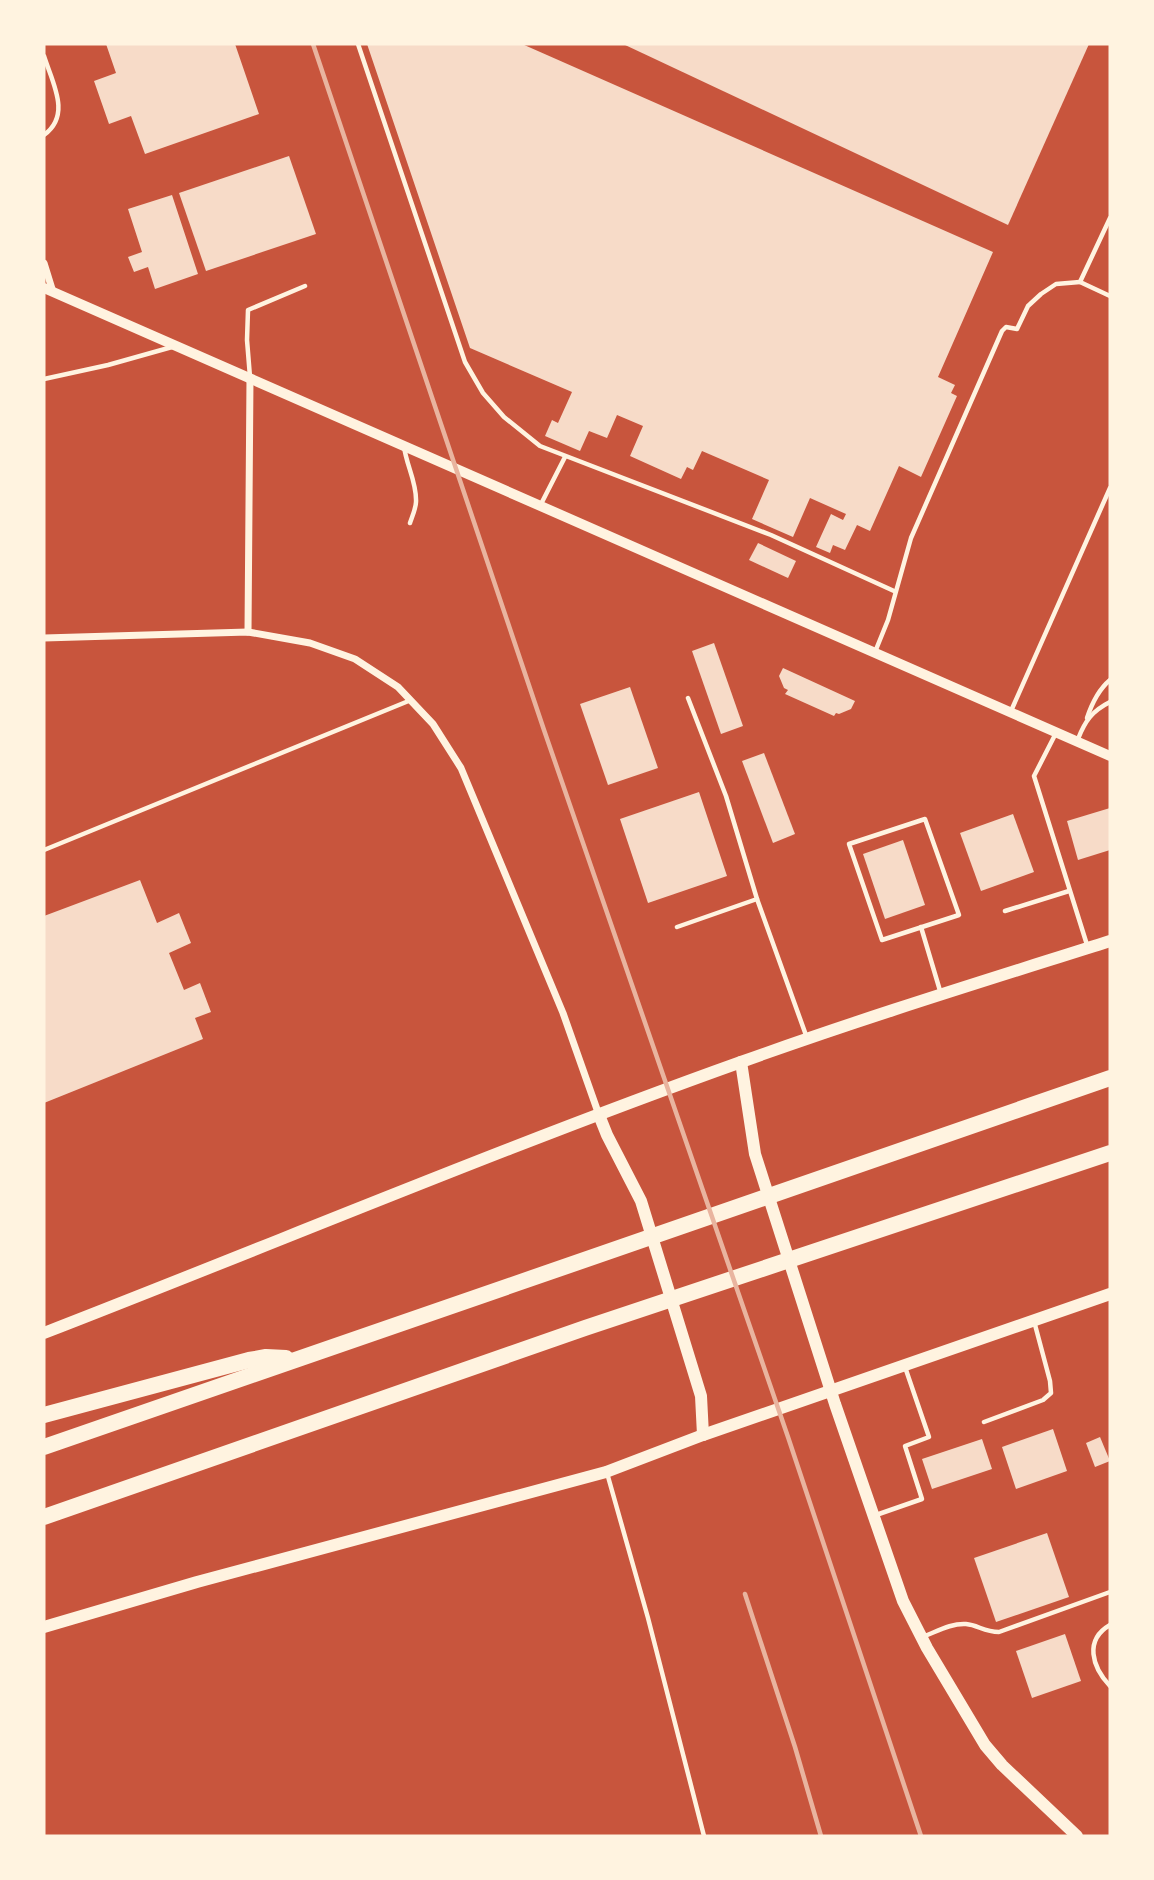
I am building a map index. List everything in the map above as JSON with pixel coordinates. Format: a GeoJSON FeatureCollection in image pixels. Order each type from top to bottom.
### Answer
{"type":"FeatureCollection","features":[{"type":"Feature","properties":{"kind":"highway"},"geometry":{"type":"LineString","coordinates":[[44,1447],[1110,1078]]}},
{"type":"Feature","properties":{"kind":"highway"},"geometry":{"type":"LineString","coordinates":[[44,1517],[585,1328],[1110,1153]]}},
{"type":"Feature","properties":{"kind":"highway"},"geometry":{"type":"LineString","coordinates":[[44,1415],[249,1360],[278,1357],[292,1360]]}},
{"type":"Feature","properties":{"kind":"highway"},"geometry":{"type":"LineString","coordinates":[[44,1525],[158,1476]]}},
{"type":"Feature","properties":{"kind":"main road"},"geometry":{"type":"LineString","coordinates":[[44,1333],[741,1062],[941,994],[1110,942]]}},
{"type":"Feature","properties":{"kind":"main road"},"geometry":{"type":"LineString","coordinates":[[741,1062],[755,1154],[904,1601],[921,1637],[970,1724],[985,1745],[1002,1765],[1077,1836]]}},
{"type":"Feature","properties":{"kind":"main road"},"geometry":{"type":"LineString","coordinates":[[599,1115],[640,1200],[649,1225],[701,1396],[702,1435]]}},
{"type":"Feature","properties":{"kind":"main road"},"geometry":{"type":"LineString","coordinates":[[44,1627],[197,1582],[606,1472],[702,1435],[1110,1293]]}},
{"type":"Feature","properties":{"kind":"street"},"geometry":{"type":"LineString","coordinates":[[44,263],[49,290],[1110,757]]}},
{"type":"Feature","properties":{"kind":"street"},"geometry":{"type":"LineString","coordinates":[[248,632],[250,377]]}},
{"type":"Feature","properties":{"kind":"street"},"geometry":{"type":"LineString","coordinates":[[44,638],[248,632],[310,643],[355,659],[398,687],[433,724],[461,768],[563,1013],[599,1115]]}},
{"type":"Feature","properties":{"kind":"lane"},"geometry":{"type":"LineString","coordinates":[[358,44],[465,362],[483,393],[504,417],[540,446],[771,535],[894,591]]}},
{"type":"Feature","properties":{"kind":"lane"},"geometry":{"type":"LineString","coordinates":[[44,56],[60,103],[58,120],[44,135]]}},
{"type":"Feature","properties":{"kind":"lane"},"geometry":{"type":"LineString","coordinates":[[1080,282],[1110,218]]}},
{"type":"Feature","properties":{"kind":"lane"},"geometry":{"type":"LineString","coordinates":[[875,652],[888,620],[911,538],[1002,331],[1006,327],[1017,329],[1028,306],[1056,284],[1080,282],[1110,296]]}},
{"type":"Feature","properties":{"kind":"lane"},"geometry":{"type":"LineString","coordinates":[[250,377],[248,310],[305,286]]}},
{"type":"Feature","properties":{"kind":"lane"},"geometry":{"type":"LineString","coordinates":[[44,379],[108,365],[176,345]]}},
{"type":"Feature","properties":{"kind":"lane"},"geometry":{"type":"LineString","coordinates":[[404,446],[416,502],[410,523]]}},
{"type":"Feature","properties":{"kind":"lane"},"geometry":{"type":"LineString","coordinates":[[540,506],[565,457]]}},
{"type":"Feature","properties":{"kind":"lane"},"geometry":{"type":"LineString","coordinates":[[1010,711],[1110,488]]}},
{"type":"Feature","properties":{"kind":"lane"},"geometry":{"type":"LineString","coordinates":[[1077,741],[1093,701],[1102,686],[1110,680]]}},
{"type":"Feature","properties":{"kind":"lane"},"geometry":{"type":"LineString","coordinates":[[688,698],[726,796],[757,899],[807,1039]]}},
{"type":"Feature","properties":{"kind":"lane"},"geometry":{"type":"LineString","coordinates":[[44,850],[411,700]]}},
{"type":"Feature","properties":{"kind":"lane"},"geometry":{"type":"LineString","coordinates":[[1085,722],[1094,711],[1110,702]]}},
{"type":"Feature","properties":{"kind":"lane"},"geometry":{"type":"LineString","coordinates":[[1057,732],[1034,776],[1088,948]]}},
{"type":"Feature","properties":{"kind":"lane"},"geometry":{"type":"LineString","coordinates":[[925,819],[959,915],[921,927],[882,940],[849,844],[925,819]]}},
{"type":"Feature","properties":{"kind":"lane"},"geometry":{"type":"LineString","coordinates":[[1006,911],[1069,891]]}},
{"type":"Feature","properties":{"kind":"lane"},"geometry":{"type":"LineString","coordinates":[[677,927],[757,899]]}},
{"type":"Feature","properties":{"kind":"lane"},"geometry":{"type":"LineString","coordinates":[[921,927],[941,994]]}},
{"type":"Feature","properties":{"kind":"lane"},"geometry":{"type":"LineString","coordinates":[[984,1422],[1029,1406],[1051,1394],[1034,1321]]}},
{"type":"Feature","properties":{"kind":"lane"},"geometry":{"type":"LineString","coordinates":[[874,1516],[922,1499],[905,1446],[929,1437],[904,1366]]}},
{"type":"Feature","properties":{"kind":"lane"},"geometry":{"type":"LineString","coordinates":[[606,1472],[648,1618],[704,1836]]}},
{"type":"Feature","properties":{"kind":"lane"},"geometry":{"type":"LineString","coordinates":[[921,1637],[956,1625],[969,1624],[985,1632],[999,1632],[1110,1592]]}},
{"type":"Feature","properties":{"kind":"lane"},"geometry":{"type":"LineString","coordinates":[[1110,1625],[1098,1633],[1093,1645],[1094,1659],[1110,1686]]}},
{"type":"Feature","properties":{"kind":"building"},"geometry":{"type":"Polygon","coordinates":[[[106,44],[235,44],[259,114],[145,154],[131,116],[109,124],[94,81],[116,73],[106,44]]]}},
{"type":"Feature","properties":{"kind":"building"},"geometry":{"type":"Polygon","coordinates":[[[367,44],[522,44],[993,252],[938,377],[955,385],[951,393],[957,396],[921,477],[899,466],[870,531],[857,525],[845,550],[833,545],[830,553],[816,547],[831,514],[843,520],[846,514],[810,498],[793,537],[752,519],[769,480],[702,451],[693,470],[687,467],[681,479],[630,456],[643,426],[617,415],[607,438],[589,431],[580,451],[545,436],[552,420],[558,423],[572,392],[470,348],[367,44]]]}},
{"type":"Feature","properties":{"kind":"building"},"geometry":{"type":"Polygon","coordinates":[[[623,44],[1089,44],[1008,225],[623,44]]]}},
{"type":"Feature","properties":{"kind":"building"},"geometry":{"type":"Polygon","coordinates":[[[289,156],[316,234],[206,271],[179,193],[289,156]]]}},
{"type":"Feature","properties":{"kind":"building"},"geometry":{"type":"Polygon","coordinates":[[[172,195],[198,274],[155,289],[148,267],[134,272],[128,257],[142,252],[128,209],[172,195]]]}},
{"type":"Feature","properties":{"kind":"building"},"geometry":{"type":"Polygon","coordinates":[[[758,543],[796,561],[788,578],[749,560],[758,543]]]}},
{"type":"Feature","properties":{"kind":"building"},"geometry":{"type":"Polygon","coordinates":[[[714,643],[743,726],[721,734],[692,651],[714,643]]]}},
{"type":"Feature","properties":{"kind":"building"},"geometry":{"type":"Polygon","coordinates":[[[783,668],[855,701],[851,709],[834,716],[785,694],[788,690],[784,688],[779,676],[783,668]]]}},
{"type":"Feature","properties":{"kind":"building"},"geometry":{"type":"Polygon","coordinates":[[[630,687],[658,768],[608,785],[580,704],[630,687]]]}},
{"type":"Feature","properties":{"kind":"building"},"geometry":{"type":"Polygon","coordinates":[[[764,753],[795,834],[773,843],[742,761],[764,753]]]}},
{"type":"Feature","properties":{"kind":"building"},"geometry":{"type":"Polygon","coordinates":[[[699,792],[727,876],[648,903],[620,819],[699,792]]]}},
{"type":"Feature","properties":{"kind":"building"},"geometry":{"type":"Polygon","coordinates":[[[1110,808],[1110,850],[1078,860],[1067,821],[1110,808]]]}},
{"type":"Feature","properties":{"kind":"building"},"geometry":{"type":"Polygon","coordinates":[[[1013,814],[1034,872],[981,891],[960,833],[1013,814]]]}},
{"type":"Feature","properties":{"kind":"building"},"geometry":{"type":"Polygon","coordinates":[[[903,840],[925,905],[885,919],[863,854],[903,840]]]}},
{"type":"Feature","properties":{"kind":"building"},"geometry":{"type":"Polygon","coordinates":[[[140,880],[157,923],[179,913],[191,943],[169,953],[184,990],[200,983],[211,1012],[195,1018],[203,1039],[44,1103],[44,916],[140,880]]]}},
{"type":"Feature","properties":{"kind":"building"},"geometry":{"type":"Polygon","coordinates":[[[1053,1429],[1067,1471],[1016,1489],[1002,1447],[1053,1429]]]}},
{"type":"Feature","properties":{"kind":"building"},"geometry":{"type":"Polygon","coordinates":[[[1100,1437],[1110,1461],[1095,1467],[1086,1443],[1100,1437]]]}},
{"type":"Feature","properties":{"kind":"building"},"geometry":{"type":"Polygon","coordinates":[[[982,1439],[992,1469],[932,1489],[922,1459],[982,1439]]]}},
{"type":"Feature","properties":{"kind":"building"},"geometry":{"type":"Polygon","coordinates":[[[1047,1533],[1069,1597],[996,1622],[974,1558],[1047,1533]]]}},
{"type":"Feature","properties":{"kind":"building"},"geometry":{"type":"Polygon","coordinates":[[[1065,1634],[1081,1681],[1032,1698],[1016,1651],[1065,1634]]]}},
{"type":"Feature","properties":{"kind":"railway"},"geometry":{"type":"LineString","coordinates":[[313,44],[544,730],[788,1437],[921,1836]]}},
{"type":"Feature","properties":{"kind":"railway"},"geometry":{"type":"LineString","coordinates":[[745,1594],[821,1836]]}}]}
